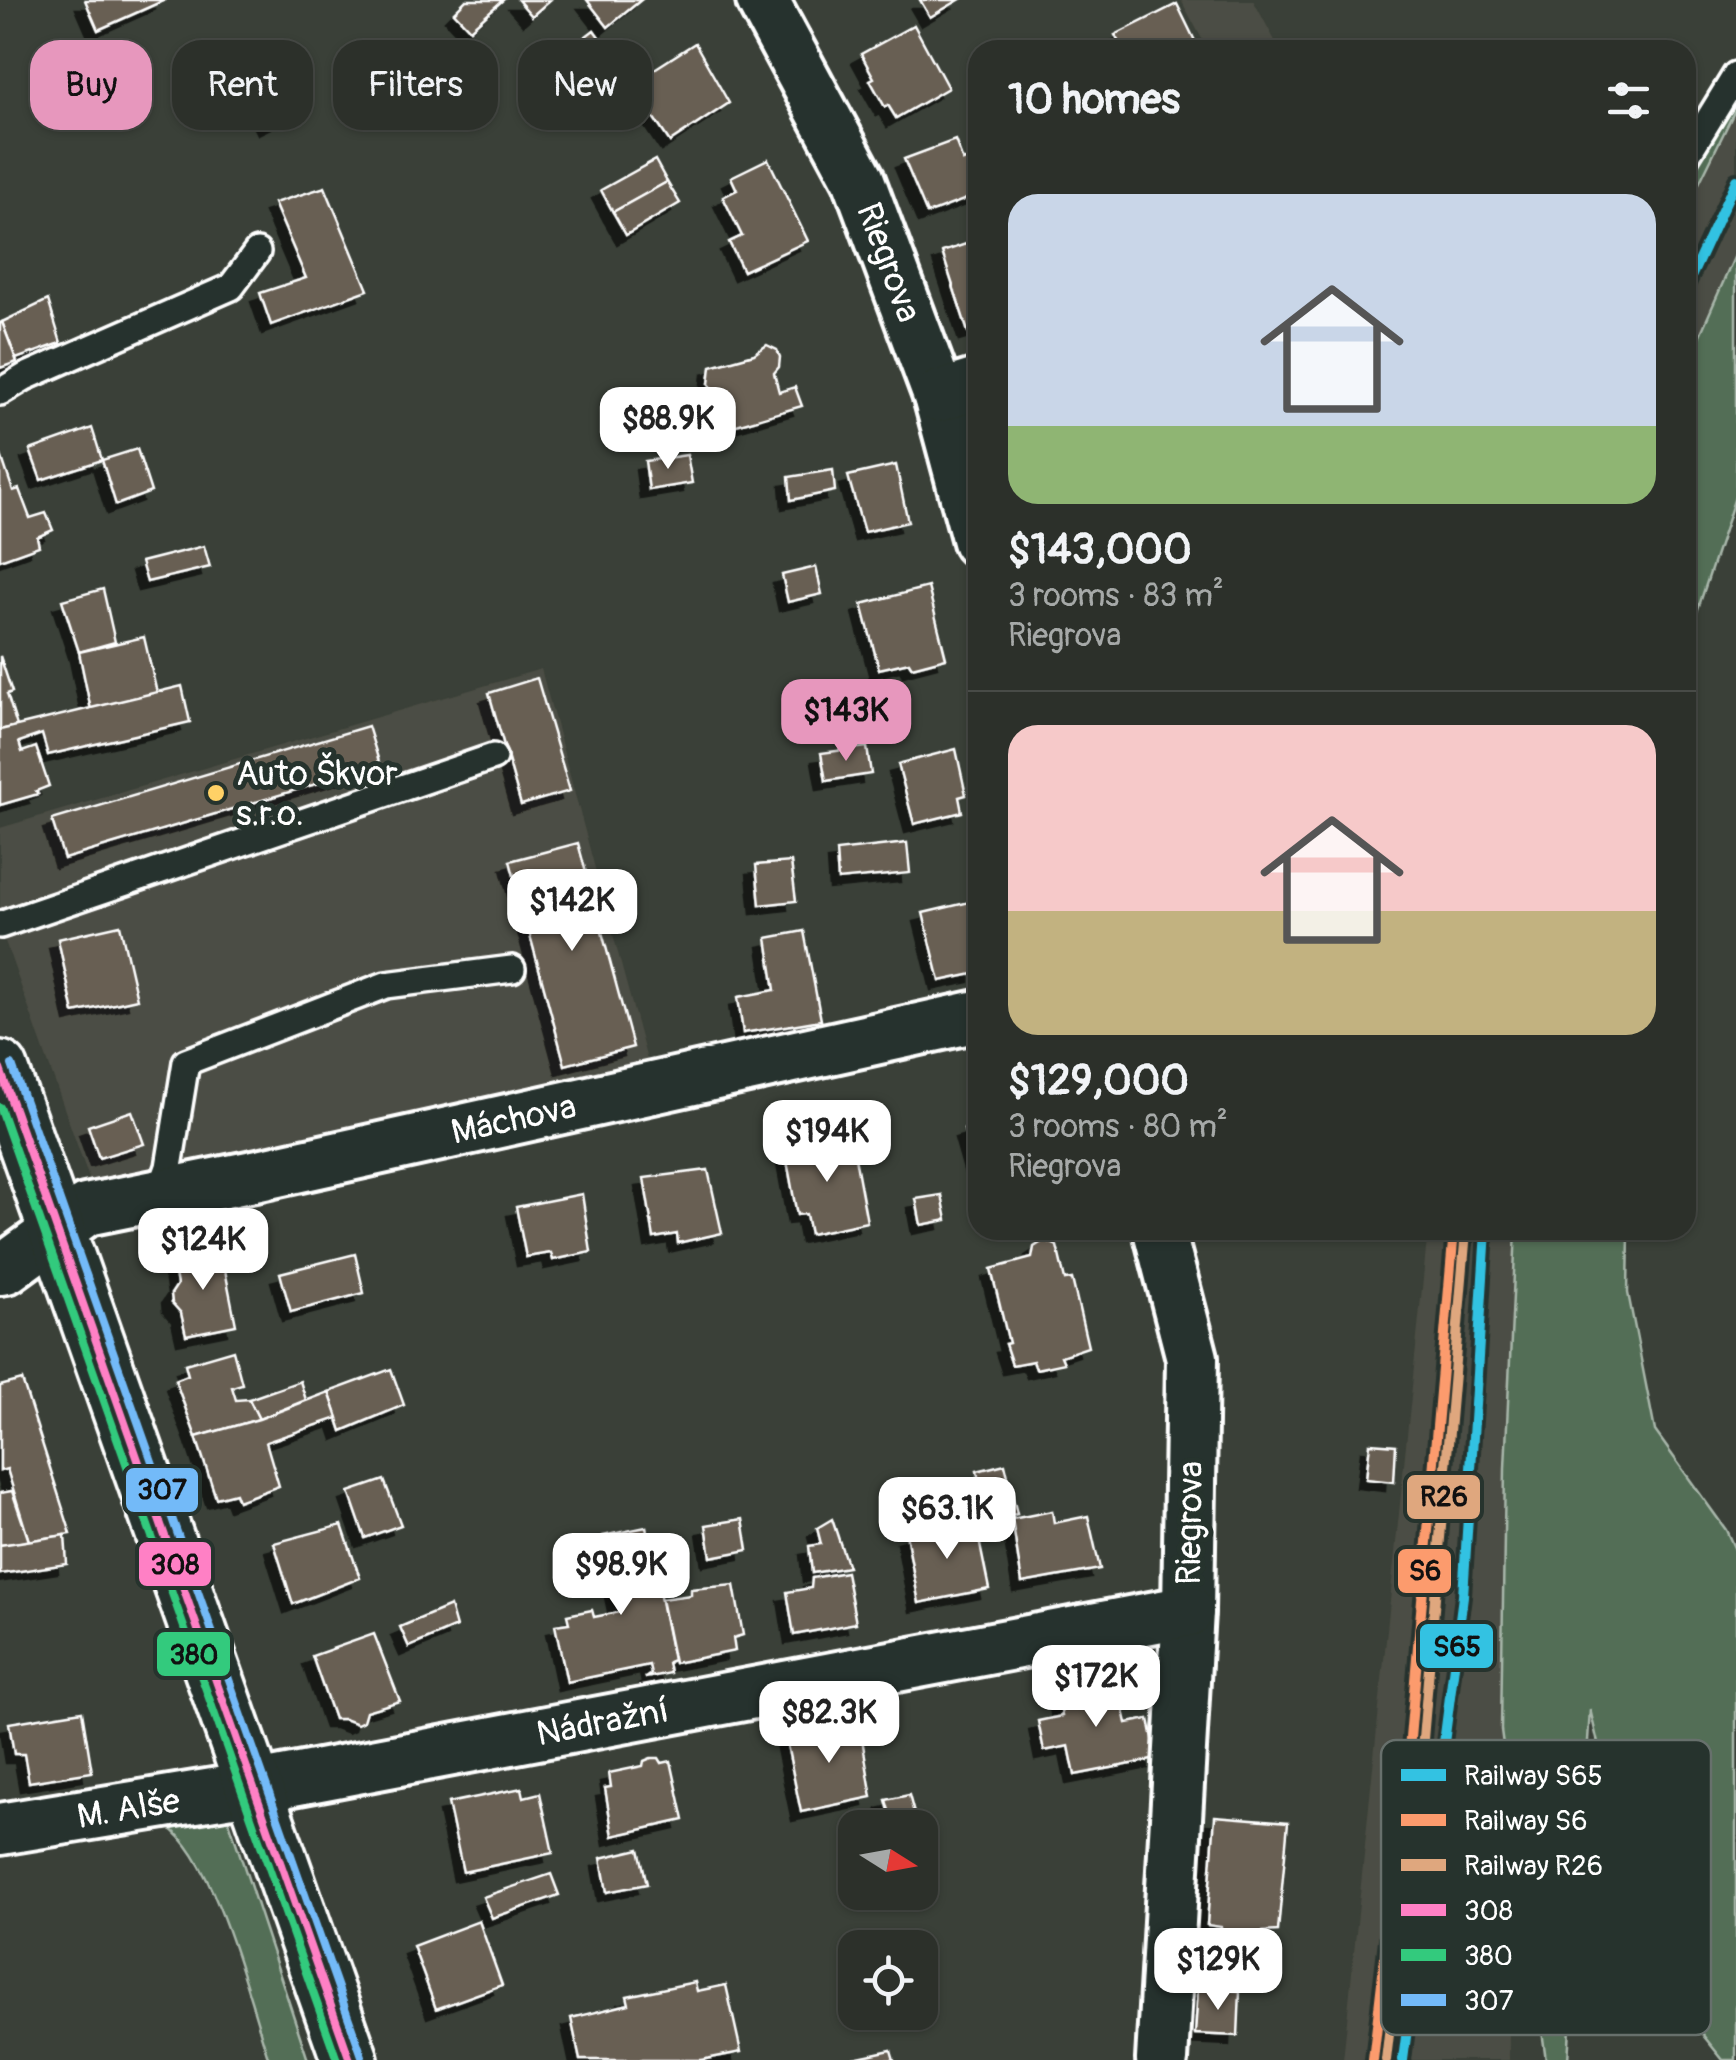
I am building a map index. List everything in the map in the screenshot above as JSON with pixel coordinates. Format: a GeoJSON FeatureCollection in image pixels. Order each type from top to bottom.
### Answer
{"type":"FeatureCollection","features":[{"type":"Feature","properties":{"kind":"main road"},"geometry":{"type":"LineString","coordinates":[[0,1069],[350,2060]]}},
{"type":"Feature","properties":{"kind":"street","name":"Riegrova"},"geometry":{"type":"LineString","coordinates":[[762,0],[858,178],[958,390],[968,466]]}},
{"type":"Feature","properties":{"kind":"street","name":"Máchova"},"geometry":{"type":"LineString","coordinates":[[0,1268],[6,1268],[86,1210],[968,1018]]}},
{"type":"Feature","properties":{"kind":"street","name":"Riegrova"},"geometry":{"type":"LineString","coordinates":[[1162,1240],[1192,1358],[1188,1611],[1162,2060]]}},
{"type":"Feature","properties":{"kind":"street","name":"Nádražní"},"geometry":{"type":"LineString","coordinates":[[256,1788],[1188,1611]]}},
{"type":"Feature","properties":{"kind":"street","name":"M. Alše"},"geometry":{"type":"LineString","coordinates":[[0,1829],[256,1788]]}},
{"type":"Feature","properties":{"kind":"lane"},"geometry":{"type":"LineString","coordinates":[[1696,140],[1736,74]]}},
{"type":"Feature","properties":{"kind":"lane"},"geometry":{"type":"LineString","coordinates":[[0,392],[25,376],[232,286],[258,252]]}},
{"type":"Feature","properties":{"kind":"lane"},"geometry":{"type":"LineString","coordinates":[[0,925],[493,757]]}},
{"type":"Feature","properties":{"kind":"lane"},"geometry":{"type":"LineString","coordinates":[[160,1195],[169,1167],[186,1062],[386,985],[512,969]]}},
{"type":"Feature","properties":{"kind":"shaded area"},"geometry":{"type":"Polygon","coordinates":[[[1181,0],[1253,0],[1275,40],[1203,40],[1181,0]]]}},
{"type":"Feature","properties":{"kind":"shaded area"},"geometry":{"type":"Polygon","coordinates":[[[1736,108],[1736,253],[1696,344],[1696,190],[1736,108]]]}},
{"type":"Feature","properties":{"kind":"shaded area"},"geometry":{"type":"Polygon","coordinates":[[[541,669],[647,1060],[91,1184],[0,927],[0,828],[541,669]]]}},
{"type":"Feature","properties":{"kind":"shaded area"},"geometry":{"type":"Polygon","coordinates":[[[1427,1240],[1516,1240],[1505,1468],[1502,1740],[1381,1740],[1381,2035],[1509,2035],[1509,2060],[1343,2060],[1427,1240]]]}},
{"type":"Feature","properties":{"kind":"green space"},"geometry":{"type":"Polygon","coordinates":[[[1736,103],[1696,190],[1696,166],[1736,103]]]}},
{"type":"Feature","properties":{"kind":"green space"},"geometry":{"type":"Polygon","coordinates":[[[1736,253],[1736,494],[1696,615],[1696,344],[1736,253]]]}},
{"type":"Feature","properties":{"kind":"green space"},"geometry":{"type":"Polygon","coordinates":[[[1516,1240],[1629,1240],[1628,1293],[1655,1431],[1726,1530],[1736,1552],[1736,2060],[1723,2060],[1703,2035],[1711,2035],[1711,1740],[1597,1740],[1590,1709],[1588,1740],[1502,1740],[1505,1468],[1516,1240]]]}},
{"type":"Feature","properties":{"kind":"green space"},"geometry":{"type":"Polygon","coordinates":[[[227,1815],[308,2060],[269,2060],[216,1899],[185,1843],[167,1826],[227,1815]]]}},
{"type":"Feature","properties":{"kind":"green space"},"geometry":{"type":"Polygon","coordinates":[[[1543,2035],[1570,2035],[1568,2060],[1546,2060],[1543,2035]]]}},
{"type":"Feature","properties":{"kind":"building"},"geometry":{"type":"Polygon","coordinates":[[[85,0],[165,0],[98,30],[85,0]]]}},
{"type":"Feature","properties":{"kind":"building"},"geometry":{"type":"Polygon","coordinates":[[[466,0],[503,0],[470,29],[454,12],[466,0]]]}},
{"type":"Feature","properties":{"kind":"building"},"geometry":{"type":"Polygon","coordinates":[[[518,0],[550,0],[532,16],[518,0]]]}},
{"type":"Feature","properties":{"kind":"building"},"geometry":{"type":"Polygon","coordinates":[[[587,0],[641,0],[608,27],[587,0]]]}},
{"type":"Feature","properties":{"kind":"building"},"geometry":{"type":"Polygon","coordinates":[[[920,0],[959,0],[930,17],[920,0]]]}},
{"type":"Feature","properties":{"kind":"building"},"geometry":{"type":"Polygon","coordinates":[[[1177,4],[1195,40],[1118,40],[1115,35],[1177,4]]]}},
{"type":"Feature","properties":{"kind":"building"},"geometry":{"type":"Polygon","coordinates":[[[914,25],[948,88],[896,118],[870,80],[874,78],[861,54],[914,25]]]}},
{"type":"Feature","properties":{"kind":"building"},"geometry":{"type":"Polygon","coordinates":[[[594,30],[601,40],[581,40],[594,30]]]}},
{"type":"Feature","properties":{"kind":"building"},"geometry":{"type":"Polygon","coordinates":[[[695,43],[729,103],[670,142],[652,115],[652,71],[695,43]]]}},
{"type":"Feature","properties":{"kind":"building"},"geometry":{"type":"Polygon","coordinates":[[[955,140],[963,161],[968,159],[968,198],[927,214],[904,159],[955,140]]]}},
{"type":"Feature","properties":{"kind":"building"},"geometry":{"type":"Polygon","coordinates":[[[768,159],[808,241],[743,271],[729,242],[742,236],[723,197],[737,190],[731,177],[768,159]]]}},
{"type":"Feature","properties":{"kind":"building"},"geometry":{"type":"Polygon","coordinates":[[[655,160],[667,182],[613,212],[601,190],[655,160]]]}},
{"type":"Feature","properties":{"kind":"building"},"geometry":{"type":"Polygon","coordinates":[[[667,182],[680,203],[626,235],[613,212],[667,182]]]}},
{"type":"Feature","properties":{"kind":"building"},"geometry":{"type":"Polygon","coordinates":[[[325,187],[368,290],[271,325],[260,293],[306,278],[274,203],[325,187]]]}},
{"type":"Feature","properties":{"kind":"building"},"geometry":{"type":"Polygon","coordinates":[[[968,243],[968,332],[942,252],[968,243]]]}},
{"type":"Feature","properties":{"kind":"building"},"geometry":{"type":"Polygon","coordinates":[[[48,300],[61,343],[16,359],[2,322],[48,300]]]}},
{"type":"Feature","properties":{"kind":"building"},"geometry":{"type":"Polygon","coordinates":[[[0,323],[17,362],[0,368],[0,323]]]}},
{"type":"Feature","properties":{"kind":"building"},"geometry":{"type":"Polygon","coordinates":[[[767,345],[777,350],[780,357],[774,373],[779,392],[795,387],[802,406],[733,426],[724,398],[720,399],[709,384],[711,366],[754,354],[767,345]]]}},
{"type":"Feature","properties":{"kind":"building"},"geometry":{"type":"Polygon","coordinates":[[[92,428],[102,460],[41,480],[30,450],[92,428]]]}},
{"type":"Feature","properties":{"kind":"building"},"geometry":{"type":"Polygon","coordinates":[[[137,449],[151,492],[116,505],[102,460],[137,449]]]}},
{"type":"Feature","properties":{"kind":"building"},"geometry":{"type":"Polygon","coordinates":[[[0,452],[13,491],[19,489],[30,518],[46,513],[53,530],[37,537],[39,546],[0,560],[0,452]]]}},
{"type":"Feature","properties":{"kind":"building"},"geometry":{"type":"Polygon","coordinates":[[[687,455],[692,483],[649,490],[645,461],[687,455]]]}},
{"type":"Feature","properties":{"kind":"building"},"geometry":{"type":"Polygon","coordinates":[[[896,465],[908,522],[864,532],[848,476],[896,465]]]}},
{"type":"Feature","properties":{"kind":"building"},"geometry":{"type":"Polygon","coordinates":[[[833,470],[835,491],[791,500],[789,477],[833,470]]]}},
{"type":"Feature","properties":{"kind":"building"},"geometry":{"type":"Polygon","coordinates":[[[204,546],[210,567],[147,582],[141,562],[204,546]]]}},
{"type":"Feature","properties":{"kind":"building"},"geometry":{"type":"Polygon","coordinates":[[[816,567],[822,594],[788,602],[782,575],[816,567]]]}},
{"type":"Feature","properties":{"kind":"building"},"geometry":{"type":"Polygon","coordinates":[[[928,587],[946,658],[912,667],[909,662],[879,669],[862,604],[928,587]]]}},
{"type":"Feature","properties":{"kind":"building"},"geometry":{"type":"Polygon","coordinates":[[[103,589],[115,642],[79,652],[62,600],[103,589]]]}},
{"type":"Feature","properties":{"kind":"building"},"geometry":{"type":"Polygon","coordinates":[[[144,637],[157,693],[91,710],[79,652],[144,637]]]}},
{"type":"Feature","properties":{"kind":"building"},"geometry":{"type":"Polygon","coordinates":[[[0,656],[12,692],[7,694],[17,726],[0,730],[0,656]]]}},
{"type":"Feature","properties":{"kind":"building"},"geometry":{"type":"Polygon","coordinates":[[[537,678],[570,791],[521,805],[489,693],[537,678]]]}},
{"type":"Feature","properties":{"kind":"building"},"geometry":{"type":"Polygon","coordinates":[[[182,686],[190,722],[48,755],[42,734],[19,742],[22,752],[36,747],[49,786],[36,791],[38,794],[0,805],[0,730],[182,686]]]}},
{"type":"Feature","properties":{"kind":"building","name":"Auto Škvor s.r.o."},"geometry":{"type":"Polygon","coordinates":[[[368,726],[380,765],[64,859],[52,820],[368,726]]]}},
{"type":"Feature","properties":{"kind":"building"},"geometry":{"type":"Polygon","coordinates":[[[867,747],[871,774],[826,781],[821,753],[867,747]]]}},
{"type":"Feature","properties":{"kind":"building"},"geometry":{"type":"Polygon","coordinates":[[[956,749],[966,795],[959,797],[962,812],[914,824],[898,764],[956,749]]]}},
{"type":"Feature","properties":{"kind":"building"},"geometry":{"type":"Polygon","coordinates":[[[578,843],[633,1047],[565,1065],[510,861],[578,843]]]}},
{"type":"Feature","properties":{"kind":"building"},"geometry":{"type":"Polygon","coordinates":[[[907,843],[910,873],[838,880],[836,851],[907,843]]]}},
{"type":"Feature","properties":{"kind":"building"},"geometry":{"type":"Polygon","coordinates":[[[791,862],[796,901],[760,905],[756,865],[791,862]]]}},
{"type":"Feature","properties":{"kind":"building"},"geometry":{"type":"Polygon","coordinates":[[[968,902],[968,975],[940,981],[923,913],[968,902]]]}},
{"type":"Feature","properties":{"kind":"building"},"geometry":{"type":"Polygon","coordinates":[[[120,925],[137,999],[74,1013],[58,939],[120,925]]]}},
{"type":"Feature","properties":{"kind":"building"},"geometry":{"type":"Polygon","coordinates":[[[804,931],[821,1020],[743,1033],[738,997],[775,990],[767,938],[804,931]]]}},
{"type":"Feature","properties":{"kind":"building"},"geometry":{"type":"Polygon","coordinates":[[[132,1111],[144,1144],[99,1158],[88,1126],[132,1111]]]}},
{"type":"Feature","properties":{"kind":"building"},"geometry":{"type":"Polygon","coordinates":[[[851,1136],[867,1222],[810,1234],[806,1214],[797,1215],[785,1150],[851,1136]]]}},
{"type":"Feature","properties":{"kind":"building"},"geometry":{"type":"Polygon","coordinates":[[[708,1170],[722,1233],[678,1243],[677,1234],[654,1238],[644,1178],[708,1170]]]}},
{"type":"Feature","properties":{"kind":"building"},"geometry":{"type":"Polygon","coordinates":[[[582,1194],[591,1252],[553,1260],[551,1253],[526,1257],[516,1207],[582,1194]]]}},
{"type":"Feature","properties":{"kind":"building"},"geometry":{"type":"Polygon","coordinates":[[[942,1195],[947,1220],[921,1225],[916,1199],[942,1195]]]}},
{"type":"Feature","properties":{"kind":"building"},"geometry":{"type":"Polygon","coordinates":[[[1045,1240],[1057,1246],[1065,1280],[1072,1279],[1088,1347],[1061,1356],[1064,1363],[1036,1369],[1033,1361],[1012,1365],[991,1269],[1032,1258],[1034,1247],[1045,1240]]]}},
{"type":"Feature","properties":{"kind":"building"},"geometry":{"type":"Polygon","coordinates":[[[221,1250],[236,1325],[186,1335],[181,1313],[172,1303],[171,1294],[177,1285],[173,1261],[221,1250]]]}},
{"type":"Feature","properties":{"kind":"building"},"geometry":{"type":"Polygon","coordinates":[[[355,1254],[364,1293],[291,1312],[280,1273],[355,1254]]]}},
{"type":"Feature","properties":{"kind":"building"},"geometry":{"type":"Polygon","coordinates":[[[233,1350],[242,1384],[232,1387],[236,1400],[249,1399],[259,1419],[196,1437],[175,1380],[188,1375],[185,1364],[233,1350]]]}},
{"type":"Feature","properties":{"kind":"building"},"geometry":{"type":"Polygon","coordinates":[[[391,1369],[404,1405],[342,1431],[329,1392],[391,1369]]]}},
{"type":"Feature","properties":{"kind":"building"},"geometry":{"type":"Polygon","coordinates":[[[22,1380],[71,1534],[29,1541],[7,1469],[0,1471],[0,1386],[22,1380]]]}},
{"type":"Feature","properties":{"kind":"building"},"geometry":{"type":"Polygon","coordinates":[[[300,1381],[306,1400],[259,1419],[249,1399],[300,1381]]]}},
{"type":"Feature","properties":{"kind":"building"},"geometry":{"type":"Polygon","coordinates":[[[329,1392],[338,1418],[266,1442],[279,1486],[238,1501],[235,1493],[216,1498],[196,1437],[259,1419],[329,1392]]]}},
{"type":"Feature","properties":{"kind":"building"},"geometry":{"type":"Polygon","coordinates":[[[1370,1443],[1396,1445],[1394,1482],[1366,1479],[1370,1443]]]}},
{"type":"Feature","properties":{"kind":"building"},"geometry":{"type":"Polygon","coordinates":[[[1005,1464],[1017,1514],[987,1520],[977,1471],[1005,1464]]]}},
{"type":"Feature","properties":{"kind":"building"},"geometry":{"type":"Polygon","coordinates":[[[384,1480],[401,1525],[365,1538],[349,1492],[384,1480]]]}},
{"type":"Feature","properties":{"kind":"building"},"geometry":{"type":"Polygon","coordinates":[[[12,1491],[29,1541],[0,1545],[0,1493],[12,1491]]]}},
{"type":"Feature","properties":{"kind":"building"},"geometry":{"type":"Polygon","coordinates":[[[1052,1511],[1054,1523],[1088,1516],[1100,1569],[1022,1583],[1012,1519],[1052,1511]]]}},
{"type":"Feature","properties":{"kind":"building"},"geometry":{"type":"Polygon","coordinates":[[[743,1519],[748,1550],[711,1557],[706,1525],[743,1519]]]}},
{"type":"Feature","properties":{"kind":"building"},"geometry":{"type":"Polygon","coordinates":[[[832,1519],[848,1567],[812,1573],[809,1546],[821,1544],[817,1528],[832,1519]]]}},
{"type":"Feature","properties":{"kind":"building"},"geometry":{"type":"Polygon","coordinates":[[[947,1523],[950,1529],[976,1525],[989,1589],[919,1603],[906,1534],[947,1523]]]}},
{"type":"Feature","properties":{"kind":"building"},"geometry":{"type":"Polygon","coordinates":[[[342,1525],[360,1578],[293,1604],[274,1543],[342,1525]]]}},
{"type":"Feature","properties":{"kind":"building"},"geometry":{"type":"Polygon","coordinates":[[[646,1527],[673,1660],[668,1662],[670,1673],[645,1678],[651,1674],[649,1665],[567,1682],[555,1625],[569,1623],[567,1615],[592,1610],[594,1617],[619,1612],[603,1536],[646,1527]]]}},
{"type":"Feature","properties":{"kind":"building"},"geometry":{"type":"Polygon","coordinates":[[[65,1535],[67,1564],[0,1574],[0,1545],[65,1535]]]}},
{"type":"Feature","properties":{"kind":"building"},"geometry":{"type":"Polygon","coordinates":[[[846,1572],[856,1623],[794,1635],[787,1592],[811,1588],[812,1578],[846,1572]]]}},
{"type":"Feature","properties":{"kind":"building"},"geometry":{"type":"Polygon","coordinates":[[[734,1585],[743,1635],[733,1638],[735,1651],[674,1663],[661,1599],[691,1595],[691,1589],[734,1585]]]}},
{"type":"Feature","properties":{"kind":"building"},"geometry":{"type":"Polygon","coordinates":[[[450,1606],[456,1627],[409,1647],[400,1627],[450,1606]]]}},
{"type":"Feature","properties":{"kind":"building"},"geometry":{"type":"Polygon","coordinates":[[[374,1634],[400,1701],[366,1711],[363,1721],[357,1724],[334,1719],[312,1656],[374,1634]]]}},
{"type":"Feature","properties":{"kind":"building"},"geometry":{"type":"Polygon","coordinates":[[[1107,1677],[1113,1708],[1123,1706],[1127,1723],[1149,1719],[1157,1759],[1075,1775],[1069,1746],[1044,1751],[1038,1721],[1062,1716],[1057,1687],[1107,1677]]]}},
{"type":"Feature","properties":{"kind":"building"},"geometry":{"type":"Polygon","coordinates":[[[82,1711],[92,1772],[29,1782],[24,1754],[14,1754],[9,1723],[82,1711]]]}},
{"type":"Feature","properties":{"kind":"building"},"geometry":{"type":"Polygon","coordinates":[[[859,1721],[872,1797],[801,1812],[785,1735],[859,1721]]]}},
{"type":"Feature","properties":{"kind":"building"},"geometry":{"type":"Polygon","coordinates":[[[651,1758],[659,1758],[662,1763],[671,1761],[684,1820],[613,1836],[605,1788],[611,1787],[609,1773],[643,1766],[651,1758]]]}},
{"type":"Feature","properties":{"kind":"building"},"geometry":{"type":"Polygon","coordinates":[[[522,1788],[524,1797],[540,1793],[553,1853],[463,1872],[448,1803],[522,1788]]]}},
{"type":"Feature","properties":{"kind":"building"},"geometry":{"type":"Polygon","coordinates":[[[909,1795],[913,1810],[889,1810],[886,1800],[909,1795]]]}},
{"type":"Feature","properties":{"kind":"building"},"geometry":{"type":"Polygon","coordinates":[[[1215,1816],[1288,1822],[1278,1931],[1263,1932],[1262,1941],[1220,1936],[1221,1927],[1207,1925],[1215,1816]]]}},
{"type":"Feature","properties":{"kind":"building"},"geometry":{"type":"Polygon","coordinates":[[[639,1849],[647,1884],[607,1892],[601,1858],[639,1849]]]}},
{"type":"Feature","properties":{"kind":"building"},"geometry":{"type":"Polygon","coordinates":[[[551,1874],[559,1895],[492,1918],[483,1897],[551,1874]]]}},
{"type":"Feature","properties":{"kind":"building"},"geometry":{"type":"Polygon","coordinates":[[[479,1921],[502,1985],[436,2009],[413,1946],[479,1921]]]}},
{"type":"Feature","properties":{"kind":"building"},"geometry":{"type":"Polygon","coordinates":[[[695,1982],[697,1991],[726,1985],[741,2052],[701,2060],[580,2060],[571,2018],[629,2004],[627,1996],[695,1982]]]}},
{"type":"Feature","properties":{"kind":"building"},"geometry":{"type":"Polygon","coordinates":[[[1198,1989],[1240,1991],[1238,2036],[1195,2034],[1198,1989]]]}},
{"type":"Feature","properties":{"kind":"building"},"geometry":{"type":"Polygon","coordinates":[[[891,2050],[894,2060],[844,2060],[891,2050]]]}},
{"type":"Feature","properties":{"kind":"rail line","name":"S65"},"geometry":{"type":"LineString","coordinates":[[1696,266],[1736,180]]}},
{"type":"Feature","properties":{"kind":"rail line","name":"S6"},"geometry":{"type":"LineString","coordinates":[[1410,1740],[1453,1240]]}},
{"type":"Feature","properties":{"kind":"rail line","name":"R26"},"geometry":{"type":"LineString","coordinates":[[1423,1740],[1465,1240]]}},
{"type":"Feature","properties":{"kind":"rail line","name":"S65"},"geometry":{"type":"LineString","coordinates":[[1444,1740],[1463,1596],[1485,1240]]}},
{"type":"Feature","properties":{"kind":"rail line","name":"S6"},"geometry":{"type":"LineString","coordinates":[[1373,2060],[1381,1991]]}},
{"type":"Feature","properties":{"kind":"rail line","name":"R26"},"geometry":{"type":"LineString","coordinates":[[1386,2060],[1389,2035]]}},
{"type":"Feature","properties":{"kind":"rail line","name":"S65"},"geometry":{"type":"LineString","coordinates":[[1403,2060],[1406,2035]]}},
{"type":"Feature","properties":{"kind":"transit line","name":"307"},"geometry":{"type":"LineString","coordinates":[[12,1065],[362,2056]]}},
{"type":"Feature","properties":{"kind":"transit line","name":"308"},"geometry":{"type":"LineString","coordinates":[[0,1069],[350,2060]]}},
{"type":"Feature","properties":{"kind":"transit line","name":"380"},"geometry":{"type":"LineString","coordinates":[[0,1107],[337,2060]]}},
{"type":"Feature","properties":{"kind":"place","name":"Auto Škvor s.r.o."},"geometry":{"type":"Point","coordinates":[216,793]}}]}
